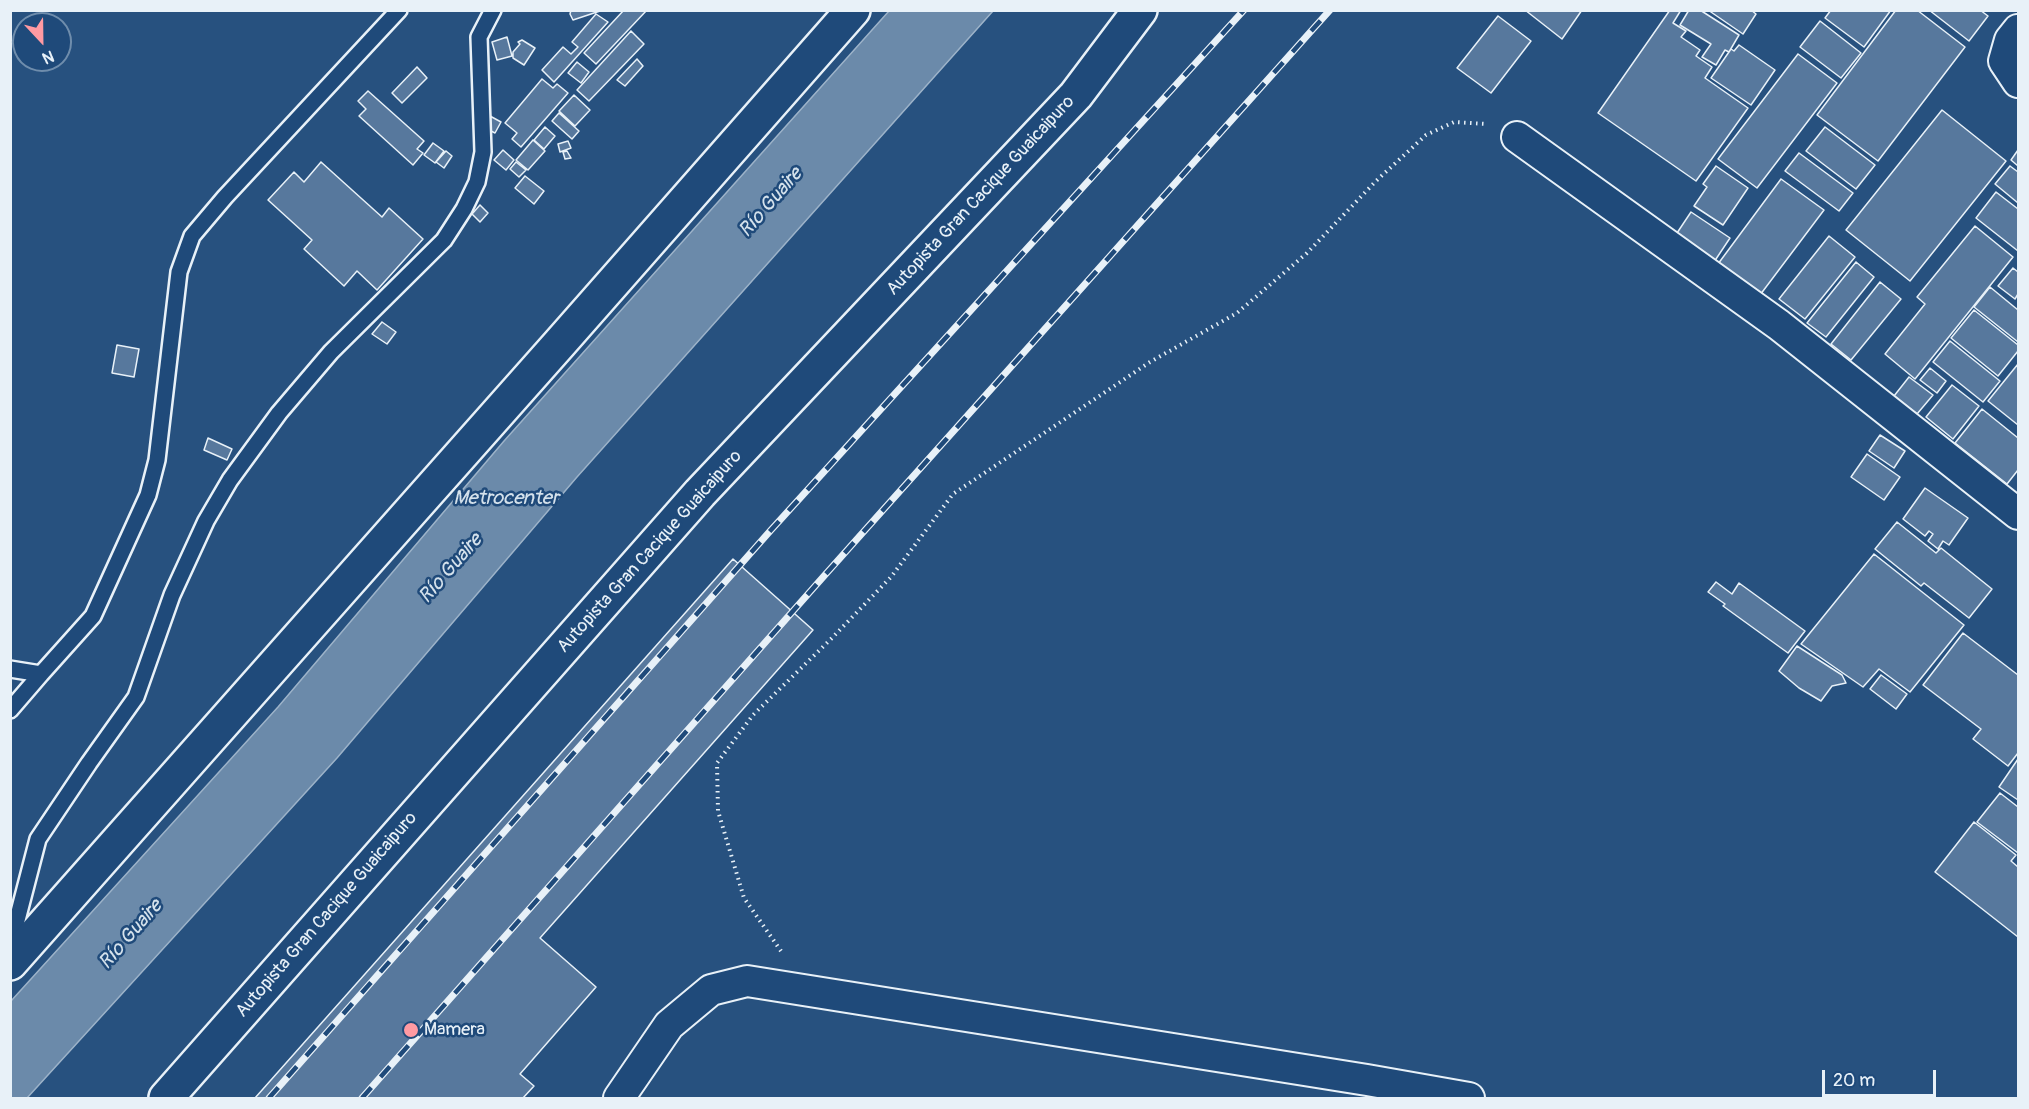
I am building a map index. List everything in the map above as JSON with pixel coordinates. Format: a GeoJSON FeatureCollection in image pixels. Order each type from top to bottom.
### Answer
{"type":"FeatureCollection","features":[{"type":"Feature","properties":{"kind":"highway"},"geometry":{"type":"LineString","coordinates":[[10,963],[529,379],[853,10]]}},
{"type":"Feature","properties":{"kind":"highway","name":"Autopista Gran Cacique Guaicaipuro"},"geometry":{"type":"LineString","coordinates":[[166,1098],[700,494],[1076,95],[1140,10]]}},
{"type":"Feature","properties":{"kind":"street"},"geometry":{"type":"LineString","coordinates":[[2019,30],[2010,40],[2004,61],[2019,82]]}},
{"type":"Feature","properties":{"kind":"street"},"geometry":{"type":"LineString","coordinates":[[1517,137],[1779,325],[2019,514]]}},
{"type":"Feature","properties":{"kind":"street"},"geometry":{"type":"LineString","coordinates":[[619,1098],[669,1025],[711,990],[747,981],[1356,1078],[1468,1098]]}},
{"type":"Feature","properties":{"kind":"lane"},"geometry":{"type":"LineString","coordinates":[[10,710],[93,616],[148,495],[158,460],[179,272],[192,236],[225,197],[399,10]]}},
{"type":"Feature","properties":{"kind":"lane"},"geometry":{"type":"LineString","coordinates":[[10,947],[38,839],[88,762],[136,697],[172,595],[206,521],[230,480],[279,413],[331,352],[444,240],[464,208],[477,182],[483,152],[479,37],[493,10]]}},
{"type":"Feature","properties":{"kind":"lane"},"geometry":{"type":"LineString","coordinates":[[10,669],[41,674]]}},
{"type":"Feature","properties":{"kind":"path"},"geometry":{"type":"LineString","coordinates":[[809,992],[744,898],[718,811],[717,763],[753,715],[891,577],[953,494],[1150,362],[1237,313],[1306,253],[1426,135],[1454,122],[1493,124],[1517,137]]}},
{"type":"Feature","properties":{"kind":"water","name":"Metrocenter"},"geometry":{"type":"Polygon","coordinates":[[[889,11],[993,11],[577,477],[337,758],[27,1098],[11,1098],[11,1001],[278,707],[504,441],[889,11]]]}},
{"type":"Feature","properties":{"kind":"building"},"geometry":{"type":"Polygon","coordinates":[[[571,10],[603,10],[573,20],[571,10]]]}},
{"type":"Feature","properties":{"kind":"building"},"geometry":{"type":"Polygon","coordinates":[[[624,10],[647,10],[596,64],[584,53],[624,10]]]}},
{"type":"Feature","properties":{"kind":"building"},"geometry":{"type":"Polygon","coordinates":[[[1525,10],[1582,10],[1562,39],[1525,10]]]}},
{"type":"Feature","properties":{"kind":"building"},"geometry":{"type":"Polygon","coordinates":[[[1670,10],[1681,10],[1673,23],[1686,31],[1681,37],[1700,50],[1696,56],[1712,67],[1705,78],[1748,108],[1696,181],[1598,113],[1670,10]]]}},
{"type":"Feature","properties":{"kind":"building"},"geometry":{"type":"Polygon","coordinates":[[[1689,10],[1700,10],[1739,35],[1729,52],[1725,50],[1716,65],[1702,57],[1711,44],[1680,25],[1689,10]]]}},
{"type":"Feature","properties":{"kind":"building"},"geometry":{"type":"Polygon","coordinates":[[[1708,10],[1751,10],[1756,14],[1743,34],[1708,10]]]}},
{"type":"Feature","properties":{"kind":"building"},"geometry":{"type":"Polygon","coordinates":[[[1831,10],[1891,10],[1864,47],[1825,18],[1831,10]]]}},
{"type":"Feature","properties":{"kind":"building"},"geometry":{"type":"Polygon","coordinates":[[[1896,10],[1917,10],[1965,47],[1878,161],[1817,115],[1896,10]]]}},
{"type":"Feature","properties":{"kind":"building"},"geometry":{"type":"Polygon","coordinates":[[[1929,10],[1980,10],[1988,16],[1969,41],[1929,10]]]}},
{"type":"Feature","properties":{"kind":"building"},"geometry":{"type":"Polygon","coordinates":[[[596,14],[608,22],[554,82],[542,70],[563,47],[571,54],[578,47],[572,42],[596,14]]]}},
{"type":"Feature","properties":{"kind":"building"},"geometry":{"type":"Polygon","coordinates":[[[1498,16],[1531,41],[1491,93],[1457,68],[1498,16]]]}},
{"type":"Feature","properties":{"kind":"building"},"geometry":{"type":"Polygon","coordinates":[[[1820,21],[1861,53],[1841,78],[1800,47],[1820,21]]]}},
{"type":"Feature","properties":{"kind":"building"},"geometry":{"type":"Polygon","coordinates":[[[631,31],[644,44],[589,101],[577,90],[631,31]]]}},
{"type":"Feature","properties":{"kind":"building"},"geometry":{"type":"Polygon","coordinates":[[[507,37],[512,56],[497,60],[492,42],[507,37]]]}},
{"type":"Feature","properties":{"kind":"building"},"geometry":{"type":"Polygon","coordinates":[[[522,40],[535,48],[524,65],[513,58],[513,52],[520,44],[518,42],[522,40]]]}},
{"type":"Feature","properties":{"kind":"building"},"geometry":{"type":"Polygon","coordinates":[[[1739,45],[1775,70],[1751,105],[1711,78],[1731,49],[1734,51],[1739,45]]]}},
{"type":"Feature","properties":{"kind":"building"},"geometry":{"type":"Polygon","coordinates":[[[1798,54],[1837,83],[1757,188],[1718,159],[1798,54]]]}},
{"type":"Feature","properties":{"kind":"building"},"geometry":{"type":"Polygon","coordinates":[[[637,59],[643,66],[625,86],[617,80],[637,59]]]}},
{"type":"Feature","properties":{"kind":"building"},"geometry":{"type":"Polygon","coordinates":[[[577,62],[589,72],[581,83],[568,73],[577,62]]]}},
{"type":"Feature","properties":{"kind":"building"},"geometry":{"type":"Polygon","coordinates":[[[417,67],[427,78],[402,103],[392,93],[417,67]]]}},
{"type":"Feature","properties":{"kind":"building"},"geometry":{"type":"Polygon","coordinates":[[[542,79],[553,88],[557,84],[568,93],[521,147],[512,139],[517,133],[505,123],[542,79]]]}},
{"type":"Feature","properties":{"kind":"building"},"geometry":{"type":"Polygon","coordinates":[[[368,91],[424,141],[417,149],[423,153],[413,165],[359,116],[366,109],[358,101],[368,91]]]}},
{"type":"Feature","properties":{"kind":"building"},"geometry":{"type":"Polygon","coordinates":[[[574,95],[590,110],[575,126],[559,111],[574,95]]]}},
{"type":"Feature","properties":{"kind":"building"},"geometry":{"type":"Polygon","coordinates":[[[1942,110],[2006,161],[1910,281],[1846,230],[1942,110]]]}},
{"type":"Feature","properties":{"kind":"building"},"geometry":{"type":"Polygon","coordinates":[[[559,113],[579,131],[572,139],[552,121],[559,113]]]}},
{"type":"Feature","properties":{"kind":"building"},"geometry":{"type":"Polygon","coordinates":[[[490,116],[501,122],[495,133],[483,127],[490,116]]]}},
{"type":"Feature","properties":{"kind":"building"},"geometry":{"type":"Polygon","coordinates":[[[545,127],[555,136],[544,149],[534,140],[545,127]]]}},
{"type":"Feature","properties":{"kind":"building"},"geometry":{"type":"Polygon","coordinates":[[[1825,127],[1875,165],[1856,189],[1806,151],[1825,127]]]}},
{"type":"Feature","properties":{"kind":"building"},"geometry":{"type":"Polygon","coordinates":[[[533,140],[545,151],[528,170],[516,160],[533,140]]]}},
{"type":"Feature","properties":{"kind":"building"},"geometry":{"type":"Polygon","coordinates":[[[568,141],[571,148],[560,152],[558,144],[568,141]]]}},
{"type":"Feature","properties":{"kind":"building"},"geometry":{"type":"Polygon","coordinates":[[[433,143],[444,151],[435,163],[424,155],[433,143]]]}},
{"type":"Feature","properties":{"kind":"building"},"geometry":{"type":"Polygon","coordinates":[[[503,150],[514,160],[506,170],[494,160],[503,150]]]}},
{"type":"Feature","properties":{"kind":"building"},"geometry":{"type":"Polygon","coordinates":[[[2018,150],[2018,166],[2011,160],[2018,150]]]}},
{"type":"Feature","properties":{"kind":"building"},"geometry":{"type":"Polygon","coordinates":[[[446,151],[452,156],[444,168],[436,162],[446,151]]]}},
{"type":"Feature","properties":{"kind":"building"},"geometry":{"type":"Polygon","coordinates":[[[567,151],[571,158],[565,159],[563,152],[567,151]]]}},
{"type":"Feature","properties":{"kind":"building"},"geometry":{"type":"Polygon","coordinates":[[[1799,153],[1853,193],[1839,211],[1785,171],[1799,153]]]}},
{"type":"Feature","properties":{"kind":"building"},"geometry":{"type":"Polygon","coordinates":[[[321,162],[382,217],[389,208],[423,239],[377,290],[357,271],[344,286],[304,249],[312,240],[268,200],[294,172],[304,182],[321,162]]]}},
{"type":"Feature","properties":{"kind":"building"},"geometry":{"type":"Polygon","coordinates":[[[516,162],[526,170],[519,177],[510,169],[516,162]]]}},
{"type":"Feature","properties":{"kind":"building"},"geometry":{"type":"Polygon","coordinates":[[[1716,166],[1748,188],[1723,225],[1694,206],[1707,187],[1703,184],[1716,166]]]}},
{"type":"Feature","properties":{"kind":"building"},"geometry":{"type":"Polygon","coordinates":[[[2010,166],[2018,172],[2018,203],[1995,184],[2010,166]]]}},
{"type":"Feature","properties":{"kind":"building"},"geometry":{"type":"Polygon","coordinates":[[[525,176],[544,191],[534,204],[515,188],[525,176]]]}},
{"type":"Feature","properties":{"kind":"building"},"geometry":{"type":"Polygon","coordinates":[[[1781,179],[1824,210],[1757,299],[1715,268],[1781,179]]]}},
{"type":"Feature","properties":{"kind":"building"},"geometry":{"type":"Polygon","coordinates":[[[1996,192],[2018,209],[2018,251],[1976,218],[1996,192]]]}},
{"type":"Feature","properties":{"kind":"building"},"geometry":{"type":"Polygon","coordinates":[[[480,205],[488,213],[480,222],[472,214],[480,205]]]}},
{"type":"Feature","properties":{"kind":"building"},"geometry":{"type":"Polygon","coordinates":[[[1691,212],[1730,238],[1714,262],[1675,236],[1691,212]]]}},
{"type":"Feature","properties":{"kind":"building"},"geometry":{"type":"Polygon","coordinates":[[[1975,226],[2013,257],[1915,379],[1885,354],[1925,304],[1917,297],[1975,226]]]}},
{"type":"Feature","properties":{"kind":"building"},"geometry":{"type":"Polygon","coordinates":[[[1829,236],[1855,257],[1805,319],[1779,299],[1829,236]]]}},
{"type":"Feature","properties":{"kind":"building"},"geometry":{"type":"Polygon","coordinates":[[[1856,262],[1874,277],[1826,337],[1807,323],[1856,262]]]}},
{"type":"Feature","properties":{"kind":"building"},"geometry":{"type":"Polygon","coordinates":[[[2013,268],[2018,272],[2018,294],[2015,299],[1998,286],[2013,268]]]}},
{"type":"Feature","properties":{"kind":"building"},"geometry":{"type":"Polygon","coordinates":[[[1880,282],[1901,299],[1851,360],[1831,344],[1880,282]]]}},
{"type":"Feature","properties":{"kind":"building"},"geometry":{"type":"Polygon","coordinates":[[[1990,287],[2018,310],[2018,342],[1974,307],[1990,287]]]}},
{"type":"Feature","properties":{"kind":"building"},"geometry":{"type":"Polygon","coordinates":[[[1974,310],[2018,345],[2018,351],[1998,376],[1951,338],[1974,310]]]}},
{"type":"Feature","properties":{"kind":"building"},"geometry":{"type":"Polygon","coordinates":[[[382,322],[396,332],[387,344],[372,334],[382,322]]]}},
{"type":"Feature","properties":{"kind":"building"},"geometry":{"type":"Polygon","coordinates":[[[1950,341],[2000,381],[1983,402],[1933,362],[1950,341]]]}},
{"type":"Feature","properties":{"kind":"building"},"geometry":{"type":"Polygon","coordinates":[[[117,345],[139,349],[134,377],[112,373],[117,345]]]}},
{"type":"Feature","properties":{"kind":"building"},"geometry":{"type":"Polygon","coordinates":[[[2018,364],[2018,425],[1988,401],[2018,364]]]}},
{"type":"Feature","properties":{"kind":"building"},"geometry":{"type":"Polygon","coordinates":[[[1930,368],[1946,381],[1937,393],[1920,380],[1930,368]]]}},
{"type":"Feature","properties":{"kind":"building"},"geometry":{"type":"Polygon","coordinates":[[[1909,377],[1933,395],[1917,414],[1894,396],[1909,377]]]}},
{"type":"Feature","properties":{"kind":"building"},"geometry":{"type":"Polygon","coordinates":[[[1952,385],[1979,406],[1953,439],[1926,417],[1952,385]]]}},
{"type":"Feature","properties":{"kind":"building"},"geometry":{"type":"Polygon","coordinates":[[[1982,409],[2018,438],[2018,470],[2007,484],[1955,443],[1982,409]]]}},
{"type":"Feature","properties":{"kind":"building"},"geometry":{"type":"Polygon","coordinates":[[[1880,435],[1905,451],[1894,468],[1869,451],[1880,435]]]}},
{"type":"Feature","properties":{"kind":"building"},"geometry":{"type":"Polygon","coordinates":[[[208,438],[232,449],[227,460],[204,450],[208,438]]]}},
{"type":"Feature","properties":{"kind":"building"},"geometry":{"type":"Polygon","coordinates":[[[1867,454],[1900,477],[1884,500],[1851,477],[1867,454]]]}},
{"type":"Feature","properties":{"kind":"building"},"geometry":{"type":"Polygon","coordinates":[[[1925,488],[1968,518],[1949,545],[1943,541],[1938,549],[1928,541],[1933,534],[1929,531],[1925,536],[1903,519],[1925,488]]]}},
{"type":"Feature","properties":{"kind":"building"},"geometry":{"type":"Polygon","coordinates":[[[1897,522],[1936,553],[1941,548],[1992,589],[1969,618],[1924,583],[1921,586],[1875,549],[1897,522]]]}},
{"type":"Feature","properties":{"kind":"building"},"geometry":{"type":"Polygon","coordinates":[[[1874,554],[1964,625],[1910,692],[1879,669],[1863,687],[1801,644],[1874,554]]]}},
{"type":"Feature","properties":{"kind":"building"},"geometry":{"type":"Polygon","coordinates":[[[733,559],[813,630],[540,938],[596,987],[520,1074],[534,1086],[523,1098],[255,1098],[733,559]]]}},
{"type":"Feature","properties":{"kind":"building"},"geometry":{"type":"Polygon","coordinates":[[[1716,582],[1732,594],[1739,583],[1805,631],[1788,653],[1723,606],[1725,604],[1708,592],[1716,582]]]}},
{"type":"Feature","properties":{"kind":"building"},"geometry":{"type":"Polygon","coordinates":[[[1963,633],[2018,675],[2018,753],[2008,766],[1973,739],[1981,729],[1923,685],[1963,633]]]}},
{"type":"Feature","properties":{"kind":"building"},"geometry":{"type":"Polygon","coordinates":[[[1797,646],[1842,675],[1846,683],[1832,686],[1821,701],[1799,688],[1779,671],[1797,646]]]}},
{"type":"Feature","properties":{"kind":"building"},"geometry":{"type":"Polygon","coordinates":[[[1881,675],[1907,694],[1896,709],[1870,689],[1881,675]]]}},
{"type":"Feature","properties":{"kind":"building"},"geometry":{"type":"Polygon","coordinates":[[[2018,759],[2018,800],[1999,787],[2018,759]]]}},
{"type":"Feature","properties":{"kind":"building"},"geometry":{"type":"Polygon","coordinates":[[[2000,793],[2018,807],[2018,853],[1977,822],[2000,793]]]}},
{"type":"Feature","properties":{"kind":"building"},"geometry":{"type":"Polygon","coordinates":[[[1974,822],[2016,855],[2011,861],[2018,867],[2018,937],[1935,872],[1974,822]]]}},
{"type":"Feature","properties":{"kind":"railway"},"geometry":{"type":"LineString","coordinates":[[269,1098],[771,530],[1244,10]]}},
{"type":"Feature","properties":{"kind":"railway"},"geometry":{"type":"LineString","coordinates":[[362,1098],[824,576],[1330,10]]}},
{"type":"Feature","properties":{"kind":"place","name":"Mamera"},"geometry":{"type":"Point","coordinates":[411,1030]}},
{"type":"Feature","properties":{"kind":"water label","name":"Río Guaire"},"geometry":{"type":"Point","coordinates":[771,203]}},
{"type":"Feature","properties":{"kind":"water label","name":"Río Guaire"},"geometry":{"type":"Point","coordinates":[451,569]}},
{"type":"Feature","properties":{"kind":"water label","name":"Río Guaire"},"geometry":{"type":"Point","coordinates":[131,935]}}]}
